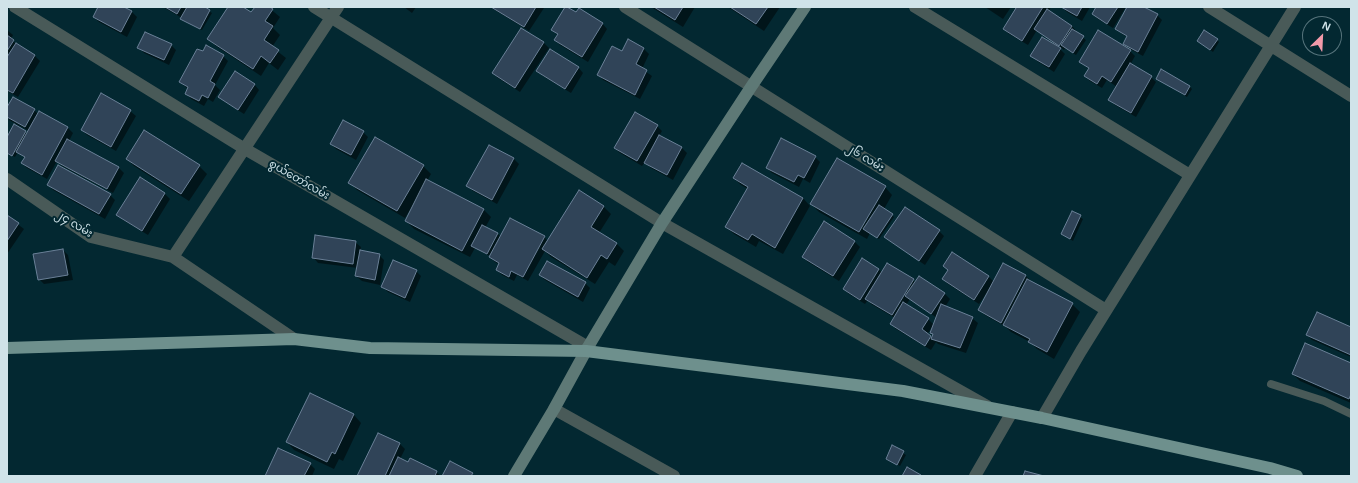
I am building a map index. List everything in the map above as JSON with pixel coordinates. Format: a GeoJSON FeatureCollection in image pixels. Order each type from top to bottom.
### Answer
{"type":"FeatureCollection","features":[{"type":"Feature","properties":{"kind":"main road"},"geometry":{"type":"LineString","coordinates":[[7,348],[294,339],[370,348],[587,349],[903,391],[1042,418],[1270,468],[1297,476]]}},
{"type":"Feature","properties":{"kind":"street","name":"စွယ်တော်လမ်း"},"geometry":{"type":"LineString","coordinates":[[15,7],[245,149],[587,349]]}},
{"type":"Feature","properties":{"kind":"street"},"geometry":{"type":"LineString","coordinates":[[314,7],[334,12],[662,223],[990,408]]}},
{"type":"Feature","properties":{"kind":"street","name":"၂၆ လမ်း"},"geometry":{"type":"LineString","coordinates":[[624,7],[1106,310]]}},
{"type":"Feature","properties":{"kind":"street"},"geometry":{"type":"LineString","coordinates":[[514,476],[662,223],[751,86],[805,7]]}},
{"type":"Feature","properties":{"kind":"street"},"geometry":{"type":"LineString","coordinates":[[915,7],[1190,175]]}},
{"type":"Feature","properties":{"kind":"street"},"geometry":{"type":"LineString","coordinates":[[1209,7],[1351,96]]}},
{"type":"Feature","properties":{"kind":"street"},"geometry":{"type":"LineString","coordinates":[[1042,418],[1106,310],[1294,7]]}},
{"type":"Feature","properties":{"kind":"street"},"geometry":{"type":"LineString","coordinates":[[294,339],[173,257],[334,12]]}},
{"type":"Feature","properties":{"kind":"street","name":"၂၄ လမ်း"},"geometry":{"type":"LineString","coordinates":[[7,180],[91,237],[173,257]]}},
{"type":"Feature","properties":{"kind":"street"},"geometry":{"type":"LineString","coordinates":[[554,409],[674,476]]}},
{"type":"Feature","properties":{"kind":"street"},"geometry":{"type":"LineString","coordinates":[[974,476],[1012,412]]}},
{"type":"Feature","properties":{"kind":"lane"},"geometry":{"type":"LineString","coordinates":[[1271,384],[1324,401],[1351,414]]}},
{"type":"Feature","properties":{"kind":"building"},"geometry":{"type":"Polygon","coordinates":[[[98,7],[124,7],[132,11],[121,32],[93,17],[98,7]]]}},
{"type":"Feature","properties":{"kind":"building"},"geometry":{"type":"Polygon","coordinates":[[[165,7],[181,7],[177,14],[165,7]]]}},
{"type":"Feature","properties":{"kind":"building"},"geometry":{"type":"Polygon","coordinates":[[[187,7],[205,7],[210,10],[200,29],[180,19],[187,7]]]}},
{"type":"Feature","properties":{"kind":"building"},"geometry":{"type":"Polygon","coordinates":[[[228,7],[243,7],[251,12],[255,7],[270,7],[273,9],[265,21],[273,26],[264,40],[279,50],[270,63],[261,56],[253,69],[207,39],[228,7]]]}},
{"type":"Feature","properties":{"kind":"building"},"geometry":{"type":"Polygon","coordinates":[[[491,7],[536,7],[524,27],[491,7]]]}},
{"type":"Feature","properties":{"kind":"building"},"geometry":{"type":"Polygon","coordinates":[[[565,7],[576,12],[579,8],[603,23],[582,57],[554,40],[558,34],[551,30],[565,7]]]}},
{"type":"Feature","properties":{"kind":"building"},"geometry":{"type":"Polygon","coordinates":[[[654,7],[683,7],[675,20],[654,7]]]}},
{"type":"Feature","properties":{"kind":"building"},"geometry":{"type":"Polygon","coordinates":[[[730,7],[768,7],[756,24],[730,7]]]}},
{"type":"Feature","properties":{"kind":"building"},"geometry":{"type":"Polygon","coordinates":[[[1014,7],[1043,7],[1022,41],[1003,29],[1016,8],[1014,7]]]}},
{"type":"Feature","properties":{"kind":"building"},"geometry":{"type":"Polygon","coordinates":[[[1061,7],[1082,7],[1077,16],[1061,7]]]}},
{"type":"Feature","properties":{"kind":"building"},"geometry":{"type":"Polygon","coordinates":[[[1096,7],[1118,7],[1107,24],[1092,14],[1096,7]]]}},
{"type":"Feature","properties":{"kind":"building"},"geometry":{"type":"Polygon","coordinates":[[[1127,7],[1144,7],[1158,14],[1138,52],[1123,44],[1127,36],[1115,29],[1127,7]]]}},
{"type":"Feature","properties":{"kind":"building"},"geometry":{"type":"Polygon","coordinates":[[[1047,9],[1072,26],[1059,46],[1034,29],[1047,9]]]}},
{"type":"Feature","properties":{"kind":"building"},"geometry":{"type":"Polygon","coordinates":[[[521,28],[544,42],[515,88],[492,73],[521,28]]]}},
{"type":"Feature","properties":{"kind":"building"},"geometry":{"type":"Polygon","coordinates":[[[1072,29],[1084,36],[1073,53],[1061,45],[1072,29]]]}},
{"type":"Feature","properties":{"kind":"building"},"geometry":{"type":"Polygon","coordinates":[[[1098,30],[1131,50],[1111,82],[1102,76],[1097,84],[1084,76],[1089,68],[1079,62],[1098,30]]]}},
{"type":"Feature","properties":{"kind":"building"},"geometry":{"type":"Polygon","coordinates":[[[1204,30],[1218,39],[1210,50],[1197,41],[1204,30]]]}},
{"type":"Feature","properties":{"kind":"building"},"geometry":{"type":"Polygon","coordinates":[[[145,32],[172,44],[164,60],[137,48],[145,32]]]}},
{"type":"Feature","properties":{"kind":"building"},"geometry":{"type":"Polygon","coordinates":[[[7,35],[14,40],[7,51],[7,35]]]}},
{"type":"Feature","properties":{"kind":"building"},"geometry":{"type":"Polygon","coordinates":[[[1042,37],[1061,48],[1049,67],[1030,56],[1042,37]]]}},
{"type":"Feature","properties":{"kind":"building"},"geometry":{"type":"Polygon","coordinates":[[[628,39],[644,48],[636,64],[647,70],[635,95],[597,75],[612,46],[622,51],[628,39]]]}},
{"type":"Feature","properties":{"kind":"building"},"geometry":{"type":"Polygon","coordinates":[[[16,43],[35,55],[13,93],[7,90],[7,57],[16,43]]]}},
{"type":"Feature","properties":{"kind":"building"},"geometry":{"type":"Polygon","coordinates":[[[206,45],[224,55],[210,81],[215,84],[208,98],[202,95],[199,101],[185,94],[188,87],[179,82],[197,49],[203,51],[206,45]]]}},
{"type":"Feature","properties":{"kind":"building"},"geometry":{"type":"Polygon","coordinates":[[[550,49],[579,67],[565,89],[536,71],[550,49]]]}},
{"type":"Feature","properties":{"kind":"building"},"geometry":{"type":"Polygon","coordinates":[[[1130,63],[1152,76],[1131,113],[1108,100],[1130,63]]]}},
{"type":"Feature","properties":{"kind":"building"},"geometry":{"type":"Polygon","coordinates":[[[1161,69],[1190,86],[1185,95],[1156,79],[1161,69]]]}},
{"type":"Feature","properties":{"kind":"building"},"geometry":{"type":"Polygon","coordinates":[[[235,71],[255,84],[238,110],[218,97],[235,71]]]}},
{"type":"Feature","properties":{"kind":"building"},"geometry":{"type":"Polygon","coordinates":[[[101,93],[131,110],[111,147],[81,130],[101,93]]]}},
{"type":"Feature","properties":{"kind":"building"},"geometry":{"type":"Polygon","coordinates":[[[13,97],[35,109],[25,127],[7,117],[7,107],[13,97]]]}},
{"type":"Feature","properties":{"kind":"building"},"geometry":{"type":"Polygon","coordinates":[[[39,111],[68,127],[42,175],[21,163],[25,157],[16,152],[39,111]]]}},
{"type":"Feature","properties":{"kind":"building"},"geometry":{"type":"Polygon","coordinates":[[[635,112],[658,125],[637,161],[614,148],[635,112]]]}},
{"type":"Feature","properties":{"kind":"building"},"geometry":{"type":"Polygon","coordinates":[[[343,120],[364,131],[351,155],[330,144],[343,120]]]}},
{"type":"Feature","properties":{"kind":"building"},"geometry":{"type":"Polygon","coordinates":[[[14,124],[26,131],[12,156],[7,153],[7,137],[14,124]]]}},
{"type":"Feature","properties":{"kind":"building"},"geometry":{"type":"Polygon","coordinates":[[[144,130],[200,165],[181,194],[126,159],[144,130]]]}},
{"type":"Feature","properties":{"kind":"building"},"geometry":{"type":"Polygon","coordinates":[[[659,135],[682,147],[667,175],[644,163],[659,135]]]}},
{"type":"Feature","properties":{"kind":"building"},"geometry":{"type":"Polygon","coordinates":[[[375,137],[424,165],[397,211],[348,183],[375,137]]]}},
{"type":"Feature","properties":{"kind":"building"},"geometry":{"type":"Polygon","coordinates":[[[781,138],[816,156],[804,178],[798,175],[794,182],[766,168],[781,138]]]}},
{"type":"Feature","properties":{"kind":"building"},"geometry":{"type":"Polygon","coordinates":[[[67,139],[119,167],[107,189],[55,161],[67,139]]]}},
{"type":"Feature","properties":{"kind":"building"},"geometry":{"type":"Polygon","coordinates":[[[489,145],[514,158],[492,200],[466,186],[489,145]]]}},
{"type":"Feature","properties":{"kind":"building"},"geometry":{"type":"Polygon","coordinates":[[[837,158],[886,186],[859,232],[810,204],[837,158]]]}},
{"type":"Feature","properties":{"kind":"building"},"geometry":{"type":"Polygon","coordinates":[[[742,163],[803,198],[775,248],[752,234],[748,240],[725,227],[748,187],[733,178],[742,163]]]}},
{"type":"Feature","properties":{"kind":"building"},"geometry":{"type":"Polygon","coordinates":[[[58,165],[111,194],[99,214],[47,185],[58,165]]]}},
{"type":"Feature","properties":{"kind":"building"},"geometry":{"type":"Polygon","coordinates":[[[140,177],[165,193],[142,231],[116,215],[140,177]]]}},
{"type":"Feature","properties":{"kind":"building"},"geometry":{"type":"Polygon","coordinates":[[[426,179],[484,209],[462,251],[405,221],[426,179]]]}},
{"type":"Feature","properties":{"kind":"building"},"geometry":{"type":"Polygon","coordinates":[[[579,190],[604,206],[591,227],[617,243],[607,259],[601,255],[587,278],[542,249],[579,190]]]}},
{"type":"Feature","properties":{"kind":"building"},"geometry":{"type":"Polygon","coordinates":[[[879,205],[893,214],[877,238],[863,229],[879,205]]]}},
{"type":"Feature","properties":{"kind":"building"},"geometry":{"type":"Polygon","coordinates":[[[905,207],[940,230],[919,261],[884,237],[905,207]]]}},
{"type":"Feature","properties":{"kind":"building"},"geometry":{"type":"Polygon","coordinates":[[[1072,211],[1081,215],[1070,239],[1061,234],[1072,211]]]}},
{"type":"Feature","properties":{"kind":"building"},"geometry":{"type":"Polygon","coordinates":[[[7,215],[19,223],[7,241],[7,215]]]}},
{"type":"Feature","properties":{"kind":"building"},"geometry":{"type":"Polygon","coordinates":[[[510,218],[545,236],[523,277],[511,271],[509,277],[496,270],[499,263],[489,257],[510,218]]]}},
{"type":"Feature","properties":{"kind":"building"},"geometry":{"type":"Polygon","coordinates":[[[824,221],[855,241],[833,276],[802,257],[824,221]]]}},
{"type":"Feature","properties":{"kind":"building"},"geometry":{"type":"Polygon","coordinates":[[[482,225],[498,233],[487,254],[471,246],[482,225]]]}},
{"type":"Feature","properties":{"kind":"building"},"geometry":{"type":"Polygon","coordinates":[[[315,235],[356,241],[353,264],[312,258],[315,235]]]}},
{"type":"Feature","properties":{"kind":"building"},"geometry":{"type":"Polygon","coordinates":[[[63,249],[68,275],[38,280],[33,254],[63,249]]]}},
{"type":"Feature","properties":{"kind":"building"},"geometry":{"type":"Polygon","coordinates":[[[360,250],[380,254],[375,280],[355,276],[360,250]]]}},
{"type":"Feature","properties":{"kind":"building"},"geometry":{"type":"Polygon","coordinates":[[[952,252],[989,276],[974,300],[942,279],[948,270],[943,266],[952,252]]]}},
{"type":"Feature","properties":{"kind":"building"},"geometry":{"type":"Polygon","coordinates":[[[862,258],[879,269],[860,300],[843,289],[862,258]]]}},
{"type":"Feature","properties":{"kind":"building"},"geometry":{"type":"Polygon","coordinates":[[[393,260],[417,270],[405,298],[381,287],[393,260]]]}},
{"type":"Feature","properties":{"kind":"building"},"geometry":{"type":"Polygon","coordinates":[[[547,261],[586,282],[578,297],[539,275],[547,261]]]}},
{"type":"Feature","properties":{"kind":"building"},"geometry":{"type":"Polygon","coordinates":[[[887,263],[914,279],[892,315],[865,299],[887,263]]]}},
{"type":"Feature","properties":{"kind":"building"},"geometry":{"type":"Polygon","coordinates":[[[1003,263],[1026,275],[1001,323],[978,310],[1003,263]]]}},
{"type":"Feature","properties":{"kind":"building"},"geometry":{"type":"Polygon","coordinates":[[[919,276],[945,293],[931,314],[905,296],[919,276]]]}},
{"type":"Feature","properties":{"kind":"building"},"geometry":{"type":"Polygon","coordinates":[[[1027,279],[1073,303],[1047,352],[1028,342],[1030,339],[1003,325],[1027,279]]]}},
{"type":"Feature","properties":{"kind":"building"},"geometry":{"type":"Polygon","coordinates":[[[903,302],[929,318],[922,329],[931,336],[925,346],[890,324],[903,302]]]}},
{"type":"Feature","properties":{"kind":"building"},"geometry":{"type":"Polygon","coordinates":[[[941,304],[973,317],[960,348],[931,339],[933,334],[930,333],[941,304]]]}},
{"type":"Feature","properties":{"kind":"building"},"geometry":{"type":"Polygon","coordinates":[[[1317,312],[1351,327],[1351,355],[1306,335],[1317,312]]]}},
{"type":"Feature","properties":{"kind":"building"},"geometry":{"type":"Polygon","coordinates":[[[1305,343],[1351,363],[1351,394],[1349,399],[1292,374],[1305,343]]]}},
{"type":"Feature","properties":{"kind":"building"},"geometry":{"type":"Polygon","coordinates":[[[310,393],[354,414],[335,454],[332,452],[327,462],[286,442],[310,393]]]}},
{"type":"Feature","properties":{"kind":"building"},"geometry":{"type":"Polygon","coordinates":[[[378,433],[400,443],[385,476],[357,476],[378,433]]]}},
{"type":"Feature","properties":{"kind":"building"},"geometry":{"type":"Polygon","coordinates":[[[892,445],[904,451],[897,465],[886,459],[892,445]]]}},
{"type":"Feature","properties":{"kind":"building"},"geometry":{"type":"Polygon","coordinates":[[[278,448],[311,463],[304,476],[265,476],[278,448]]]}},
{"type":"Feature","properties":{"kind":"building"},"geometry":{"type":"Polygon","coordinates":[[[398,457],[408,462],[410,458],[437,471],[435,476],[389,476],[398,457]]]}},
{"type":"Feature","properties":{"kind":"building"},"geometry":{"type":"Polygon","coordinates":[[[450,461],[473,473],[471,476],[442,476],[450,461]]]}},
{"type":"Feature","properties":{"kind":"building"},"geometry":{"type":"Polygon","coordinates":[[[907,467],[921,475],[902,476],[907,467]]]}},
{"type":"Feature","properties":{"kind":"building"},"geometry":{"type":"Polygon","coordinates":[[[1025,471],[1044,476],[1023,476],[1025,471]]]}}]}
